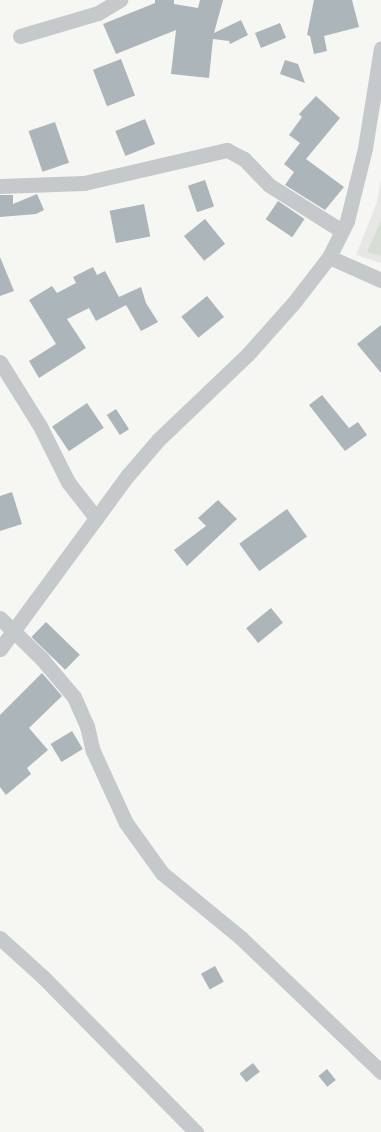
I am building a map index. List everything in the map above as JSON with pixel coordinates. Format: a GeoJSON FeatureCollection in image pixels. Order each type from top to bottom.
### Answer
{"type":"FeatureCollection","features":[{"type":"Feature","properties":{"kind":"street"},"geometry":{"type":"LineString","coordinates":[[20,36],[98,13],[120,0]]}},
{"type":"Feature","properties":{"kind":"street"},"geometry":{"type":"LineString","coordinates":[[0,648],[96,518],[158,440],[248,354],[295,301],[329,257],[347,221],[365,148],[381,48]]}},
{"type":"Feature","properties":{"kind":"street"},"geometry":{"type":"LineString","coordinates":[[0,186],[84,183],[227,150],[244,159],[269,185],[342,231]]}},
{"type":"Feature","properties":{"kind":"street"},"geometry":{"type":"LineString","coordinates":[[329,257],[381,280]]}},
{"type":"Feature","properties":{"kind":"street"},"geometry":{"type":"LineString","coordinates":[[0,362],[40,426],[68,482],[96,518]]}},
{"type":"Feature","properties":{"kind":"street"},"geometry":{"type":"LineString","coordinates":[[0,618],[14,630],[74,697],[87,726],[93,751],[126,823],[162,873],[241,938],[381,1072]]}},
{"type":"Feature","properties":{"kind":"street"},"geometry":{"type":"LineString","coordinates":[[0,938],[44,976],[196,1132]]}},
{"type":"Feature","properties":{"kind":"shaded area"},"geometry":{"type":"Polygon","coordinates":[[[381,180],[381,263],[356,255],[377,202],[381,180]]]}},
{"type":"Feature","properties":{"kind":"shaded area"},"geometry":{"type":"Polygon","coordinates":[[[381,221],[381,256],[367,252],[381,221]]]}},
{"type":"Feature","properties":{"kind":"building"},"geometry":{"type":"Polygon","coordinates":[[[155,0],[174,0],[174,4],[198,8],[200,0],[223,0],[214,33],[241,20],[248,35],[230,44],[229,41],[213,39],[209,78],[171,74],[176,30],[116,54],[103,24],[155,3],[155,0]]]}},
{"type":"Feature","properties":{"kind":"building"},"geometry":{"type":"Polygon","coordinates":[[[314,0],[352,0],[359,27],[324,36],[327,51],[314,54],[310,36],[307,35],[314,0]]]}},
{"type":"Feature","properties":{"kind":"building"},"geometry":{"type":"Polygon","coordinates":[[[280,23],[286,38],[261,48],[255,33],[280,23]]]}},
{"type":"Feature","properties":{"kind":"building"},"geometry":{"type":"Polygon","coordinates":[[[121,59],[135,95],[107,106],[93,70],[121,59]]]}},
{"type":"Feature","properties":{"kind":"building"},"geometry":{"type":"Polygon","coordinates":[[[285,60],[298,64],[305,83],[280,74],[285,60]]]}},
{"type":"Feature","properties":{"kind":"building"},"geometry":{"type":"Polygon","coordinates":[[[316,96],[340,118],[306,159],[344,187],[325,210],[285,185],[294,172],[284,164],[300,143],[289,135],[302,117],[299,114],[316,96]]]}},
{"type":"Feature","properties":{"kind":"building"},"geometry":{"type":"Polygon","coordinates":[[[145,119],[155,144],[125,156],[115,131],[145,119]]]}},
{"type":"Feature","properties":{"kind":"building"},"geometry":{"type":"Polygon","coordinates":[[[55,122],[69,163],[43,172],[29,131],[55,122]]]}},
{"type":"Feature","properties":{"kind":"building"},"geometry":{"type":"Polygon","coordinates":[[[205,180],[214,206],[197,212],[188,186],[205,180]]]}},
{"type":"Feature","properties":{"kind":"building"},"geometry":{"type":"Polygon","coordinates":[[[37,194],[44,210],[36,214],[0,217],[0,195],[13,195],[13,204],[37,194]]]}},
{"type":"Feature","properties":{"kind":"building"},"geometry":{"type":"Polygon","coordinates":[[[278,201],[305,219],[292,237],[266,219],[278,201]]]}},
{"type":"Feature","properties":{"kind":"building"},"geometry":{"type":"Polygon","coordinates":[[[144,204],[150,236],[116,243],[110,211],[144,204]]]}},
{"type":"Feature","properties":{"kind":"building"},"geometry":{"type":"Polygon","coordinates":[[[205,219],[225,244],[204,261],[184,236],[205,219]]]}},
{"type":"Feature","properties":{"kind":"building"},"geometry":{"type":"Polygon","coordinates":[[[0,257],[14,291],[0,296],[0,257]]]}},
{"type":"Feature","properties":{"kind":"building"},"geometry":{"type":"Polygon","coordinates":[[[93,267],[97,275],[105,271],[119,297],[141,287],[146,303],[158,322],[141,331],[126,305],[96,321],[89,308],[67,319],[86,348],[39,378],[29,361],[56,344],[29,300],[52,286],[57,293],[76,283],[73,277],[93,267]]]}},
{"type":"Feature","properties":{"kind":"building"},"geometry":{"type":"Polygon","coordinates":[[[207,296],[224,317],[198,338],[181,317],[207,296]]]}},
{"type":"Feature","properties":{"kind":"building"},"geometry":{"type":"Polygon","coordinates":[[[381,325],[381,373],[357,344],[381,325]]]}},
{"type":"Feature","properties":{"kind":"building"},"geometry":{"type":"Polygon","coordinates":[[[322,395],[349,428],[358,422],[367,435],[345,451],[309,405],[322,395]]]}},
{"type":"Feature","properties":{"kind":"building"},"geometry":{"type":"Polygon","coordinates":[[[87,403],[104,428],[69,451],[52,426],[87,403]]]}},
{"type":"Feature","properties":{"kind":"building"},"geometry":{"type":"Polygon","coordinates":[[[116,409],[129,429],[120,435],[107,415],[116,409]]]}},
{"type":"Feature","properties":{"kind":"building"},"geometry":{"type":"Polygon","coordinates":[[[12,492],[22,524],[0,531],[0,496],[12,492]]]}},
{"type":"Feature","properties":{"kind":"building"},"geometry":{"type":"Polygon","coordinates":[[[218,500],[237,519],[187,566],[174,550],[206,526],[198,518],[218,500]]]}},
{"type":"Feature","properties":{"kind":"building"},"geometry":{"type":"Polygon","coordinates":[[[287,509],[307,537],[259,571],[239,544],[287,509]]]}},
{"type":"Feature","properties":{"kind":"building"},"geometry":{"type":"Polygon","coordinates":[[[271,608],[283,623],[258,643],[246,628],[271,608]]]}},
{"type":"Feature","properties":{"kind":"building"},"geometry":{"type":"Polygon","coordinates":[[[46,622],[80,655],[65,670],[31,637],[46,622]]]}},
{"type":"Feature","properties":{"kind":"building"},"geometry":{"type":"Polygon","coordinates":[[[42,673],[62,696],[29,728],[48,750],[27,768],[31,774],[6,795],[0,787],[0,715],[42,673]]]}},
{"type":"Feature","properties":{"kind":"building"},"geometry":{"type":"Polygon","coordinates":[[[72,731],[83,749],[61,762],[51,744],[72,731]]]}},
{"type":"Feature","properties":{"kind":"building"},"geometry":{"type":"Polygon","coordinates":[[[215,966],[224,982],[210,990],[201,974],[215,966]]]}},
{"type":"Feature","properties":{"kind":"building"},"geometry":{"type":"Polygon","coordinates":[[[253,1063],[260,1072],[246,1082],[240,1073],[253,1063]]]}},
{"type":"Feature","properties":{"kind":"building"},"geometry":{"type":"Polygon","coordinates":[[[327,1069],[336,1080],[327,1087],[318,1076],[327,1069]]]}}]}
